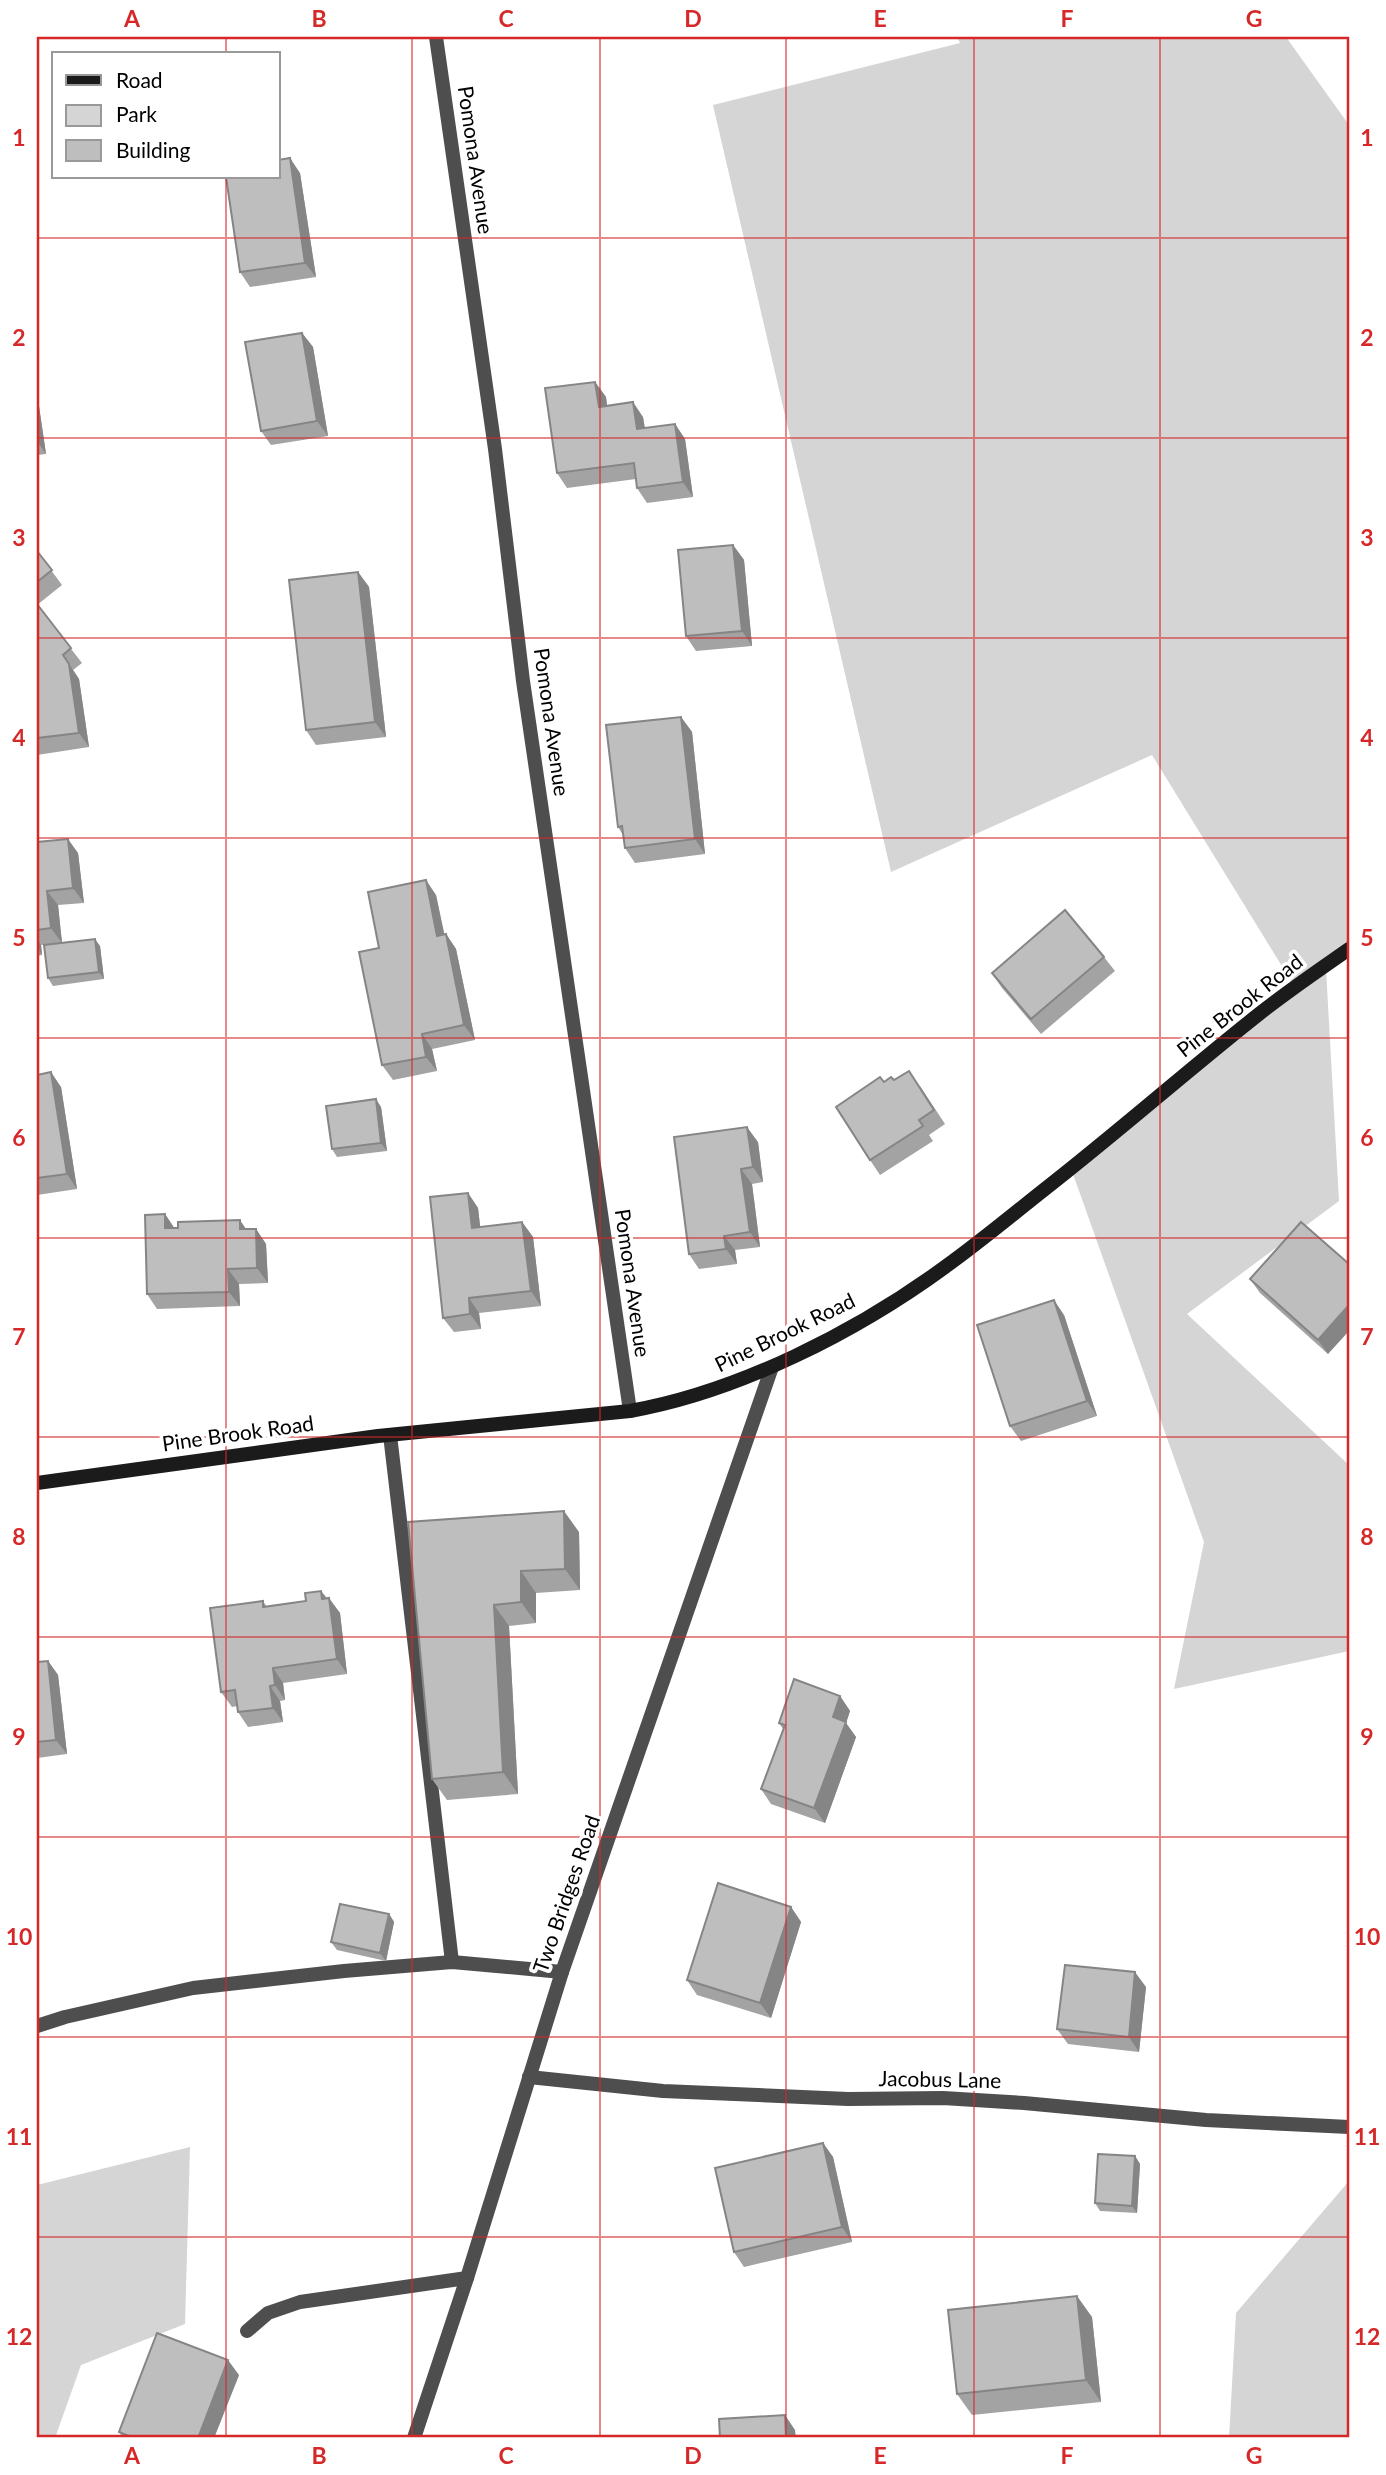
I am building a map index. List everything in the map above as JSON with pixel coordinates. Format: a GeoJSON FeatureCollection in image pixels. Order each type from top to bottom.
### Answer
{"type":"FeatureCollection","features":[{"type":"Feature","properties":{"kind":"street","name":"Pomona Avenue"},"geometry":{"type":"LineString","coordinates":[[436,37],[495,449],[523,681],[629,1411]]}},
{"type":"Feature","properties":{"kind":"street","name":"Pine Brook Road"},"geometry":{"type":"LineString","coordinates":[[37,1483],[390,1435],[629,1411],[662,1406],[722,1388],[772,1367],[865,1319],[945,1268],[1126,1125],[1261,1013],[1349,948]]}},
{"type":"Feature","properties":{"kind":"street","name":"Two Bridges Road"},"geometry":{"type":"LineString","coordinates":[[414,2438],[562,1972],[772,1367]]}},
{"type":"Feature","properties":{"kind":"street"},"geometry":{"type":"LineString","coordinates":[[390,1435],[452,1962]]}},
{"type":"Feature","properties":{"kind":"street"},"geometry":{"type":"LineString","coordinates":[[37,2026],[65,2017],[193,1988],[344,1970],[452,1962],[562,1972]]}},
{"type":"Feature","properties":{"kind":"street","name":"Jacobus Lane"},"geometry":{"type":"LineString","coordinates":[[529,2077],[663,2091],[848,2099],[943,2098],[1206,2120],[1349,2127]]}},
{"type":"Feature","properties":{"kind":"street"},"geometry":{"type":"LineString","coordinates":[[247,2331],[268,2314],[300,2302],[467,2278]]}},
{"type":"Feature","properties":{"kind":"green space"},"geometry":{"type":"Polygon","coordinates":[[[957,37],[1286,37],[1349,125],[1349,952],[1326,969],[1339,1201],[1187,1314],[1349,1465],[1349,1651],[1174,1689],[1204,1542],[1073,1174],[1296,989],[1152,755],[891,872],[713,105],[960,43],[957,37]]]}},
{"type":"Feature","properties":{"kind":"green space"},"geometry":{"type":"Polygon","coordinates":[[[190,2147],[185,2324],[81,2365],[55,2438],[37,2438],[37,2185],[190,2147]]]}},
{"type":"Feature","properties":{"kind":"green space"},"geometry":{"type":"Polygon","coordinates":[[[1349,2181],[1349,2438],[1229,2438],[1236,2313],[1349,2181]]]}},
{"type":"Feature","properties":{"kind":"building"},"geometry":{"type":"Polygon","coordinates":[[[290,158],[305,263],[240,272],[226,178],[280,178],[280,160],[290,158]]]}},
{"type":"Feature","properties":{"kind":"building"},"geometry":{"type":"Polygon","coordinates":[[[302,333],[317,421],[261,431],[245,342],[302,333]]]}},
{"type":"Feature","properties":{"kind":"building"},"geometry":{"type":"Polygon","coordinates":[[[595,382],[599,407],[633,402],[637,429],[675,424],[683,482],[637,488],[634,463],[557,473],[545,388],[595,382]]]}},
{"type":"Feature","properties":{"kind":"building"},"geometry":{"type":"Polygon","coordinates":[[[733,545],[742,631],[686,636],[678,550],[733,545]]]}},
{"type":"Feature","properties":{"kind":"building"},"geometry":{"type":"Polygon","coordinates":[[[37,551],[52,570],[37,582],[37,551]]]}},
{"type":"Feature","properties":{"kind":"building"},"geometry":{"type":"Polygon","coordinates":[[[358,572],[375,722],[306,730],[289,580],[358,572]]]}},
{"type":"Feature","properties":{"kind":"building"},"geometry":{"type":"Polygon","coordinates":[[[37,604],[71,648],[63,655],[69,664],[79,733],[37,738],[37,604]]]}},
{"type":"Feature","properties":{"kind":"building"},"geometry":{"type":"Polygon","coordinates":[[[681,717],[695,839],[625,848],[622,826],[618,827],[606,725],[681,717]]]}},
{"type":"Feature","properties":{"kind":"building"},"geometry":{"type":"Polygon","coordinates":[[[68,839],[73,888],[47,891],[51,928],[37,930],[37,842],[68,839]]]}},
{"type":"Feature","properties":{"kind":"building"},"geometry":{"type":"Polygon","coordinates":[[[426,880],[437,936],[446,934],[464,1025],[422,1034],[426,1057],[382,1065],[359,952],[379,948],[368,892],[426,880]]]}},
{"type":"Feature","properties":{"kind":"building"},"geometry":{"type":"Polygon","coordinates":[[[1065,910],[1104,957],[1031,1019],[992,973],[1065,910]]]}},
{"type":"Feature","properties":{"kind":"building"},"geometry":{"type":"Polygon","coordinates":[[[95,939],[99,972],[48,978],[44,945],[95,939]]]}},
{"type":"Feature","properties":{"kind":"building"},"geometry":{"type":"Polygon","coordinates":[[[909,1071],[934,1110],[919,1120],[923,1126],[870,1160],[836,1107],[880,1077],[884,1082],[891,1077],[894,1080],[909,1071]]]}},
{"type":"Feature","properties":{"kind":"building"},"geometry":{"type":"Polygon","coordinates":[[[51,1072],[67,1174],[37,1178],[37,1075],[51,1072]]]}},
{"type":"Feature","properties":{"kind":"building"},"geometry":{"type":"Polygon","coordinates":[[[376,1099],[381,1143],[332,1149],[326,1106],[376,1099]]]}},
{"type":"Feature","properties":{"kind":"building"},"geometry":{"type":"Polygon","coordinates":[[[747,1127],[753,1167],[741,1169],[750,1232],[724,1236],[726,1249],[689,1254],[674,1137],[747,1127]]]}},
{"type":"Feature","properties":{"kind":"building"},"geometry":{"type":"Polygon","coordinates":[[[468,1193],[472,1228],[522,1222],[531,1291],[469,1298],[470,1314],[443,1318],[430,1197],[468,1193]]]}},
{"type":"Feature","properties":{"kind":"building"},"geometry":{"type":"Polygon","coordinates":[[[165,1214],[165,1228],[178,1228],[178,1222],[240,1220],[240,1229],[256,1229],[257,1268],[228,1269],[229,1292],[147,1294],[145,1215],[165,1214]]]}},
{"type":"Feature","properties":{"kind":"building"},"geometry":{"type":"Polygon","coordinates":[[[1301,1222],[1349,1264],[1349,1305],[1318,1340],[1250,1279],[1301,1222]]]}},
{"type":"Feature","properties":{"kind":"building"},"geometry":{"type":"Polygon","coordinates":[[[1054,1300],[1087,1401],[1010,1426],[977,1325],[1054,1300]]]}},
{"type":"Feature","properties":{"kind":"building"},"geometry":{"type":"Polygon","coordinates":[[[564,1511],[565,1569],[521,1571],[521,1602],[494,1605],[503,1772],[432,1779],[408,1522],[564,1511]]]}},
{"type":"Feature","properties":{"kind":"building"},"geometry":{"type":"Polygon","coordinates":[[[321,1591],[322,1599],[329,1598],[337,1659],[273,1668],[275,1685],[270,1686],[273,1708],[238,1712],[235,1690],[221,1692],[210,1608],[263,1601],[263,1607],[306,1601],[305,1593],[321,1591]]]}},
{"type":"Feature","properties":{"kind":"building"},"geometry":{"type":"Polygon","coordinates":[[[48,1661],[56,1740],[37,1742],[37,1662],[48,1661]]]}},
{"type":"Feature","properties":{"kind":"building"},"geometry":{"type":"Polygon","coordinates":[[[794,1679],[840,1696],[833,1717],[846,1722],[814,1808],[761,1789],[785,1725],[779,1723],[794,1679]]]}},
{"type":"Feature","properties":{"kind":"building"},"geometry":{"type":"Polygon","coordinates":[[[718,1883],[791,1907],[760,2003],[687,1980],[718,1883]]]}},
{"type":"Feature","properties":{"kind":"building"},"geometry":{"type":"Polygon","coordinates":[[[340,1904],[389,1914],[380,1953],[331,1942],[340,1904]]]}},
{"type":"Feature","properties":{"kind":"building"},"geometry":{"type":"Polygon","coordinates":[[[1065,1965],[1135,1972],[1129,2037],[1057,2029],[1065,1965]]]}},
{"type":"Feature","properties":{"kind":"building"},"geometry":{"type":"Polygon","coordinates":[[[823,2143],[842,2227],[734,2252],[715,2168],[823,2143]]]}},
{"type":"Feature","properties":{"kind":"building"},"geometry":{"type":"Polygon","coordinates":[[[1098,2154],[1135,2156],[1132,2206],[1095,2203],[1098,2154]]]}},
{"type":"Feature","properties":{"kind":"building"},"geometry":{"type":"Polygon","coordinates":[[[1077,2296],[1086,2380],[957,2394],[948,2310],[1077,2296]]]}},
{"type":"Feature","properties":{"kind":"building"},"geometry":{"type":"Polygon","coordinates":[[[157,2333],[228,2360],[198,2438],[134,2438],[119,2432],[157,2333]]]}},
{"type":"Feature","properties":{"kind":"building"},"geometry":{"type":"Polygon","coordinates":[[[785,2415],[786,2438],[720,2438],[719,2419],[785,2415]]]}}]}
